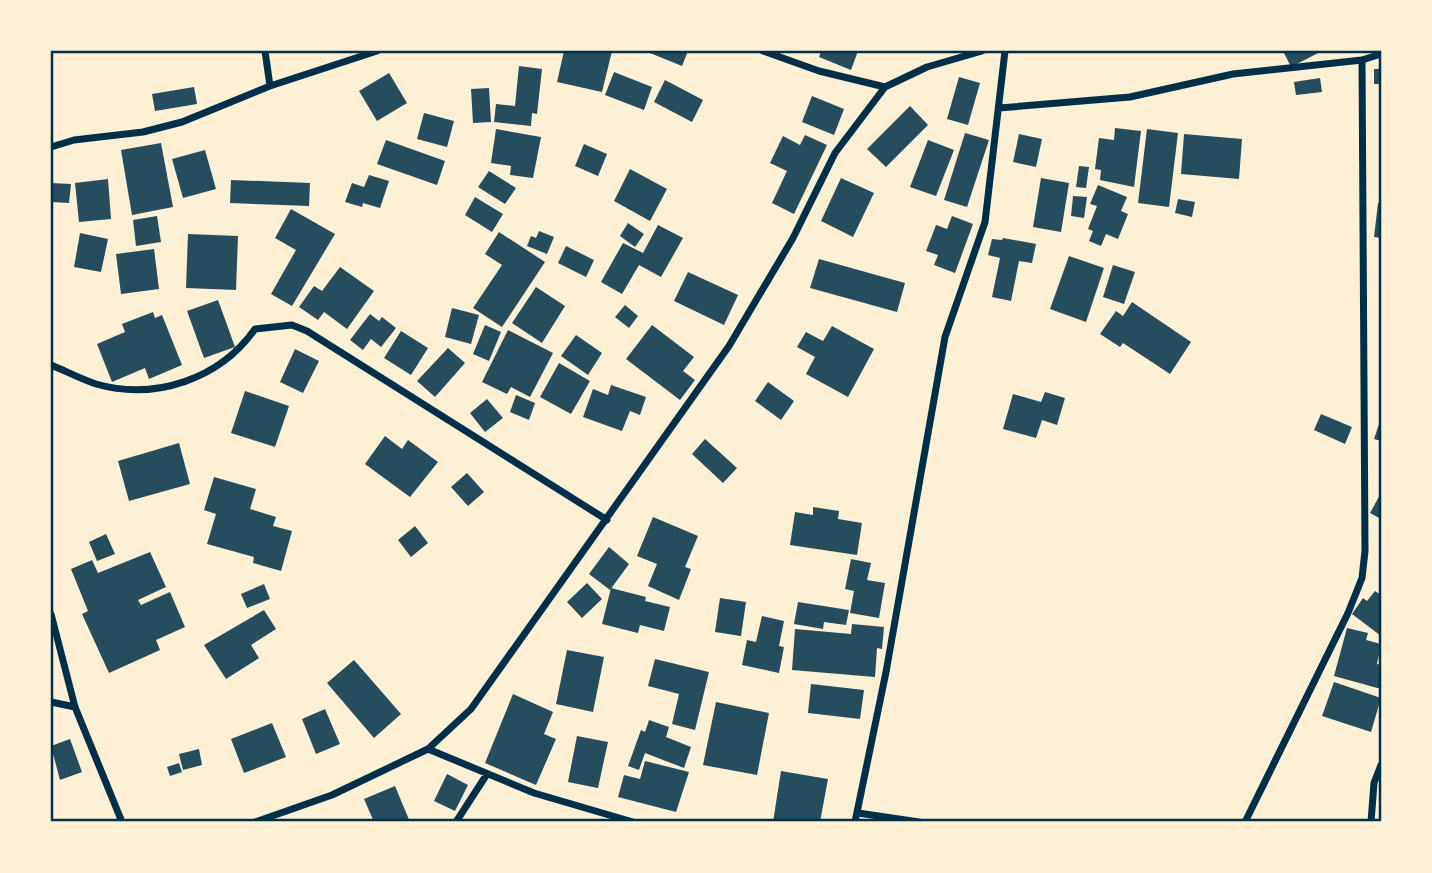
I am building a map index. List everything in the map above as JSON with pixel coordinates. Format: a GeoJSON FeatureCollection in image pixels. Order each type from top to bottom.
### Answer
{"type":"FeatureCollection","features":[{"type":"Feature","properties":{"kind":"street"},"geometry":{"type":"LineString","coordinates":[[265,51],[270,86]]}},
{"type":"Feature","properties":{"kind":"street"},"geometry":{"type":"LineString","coordinates":[[51,147],[74,140],[143,132],[182,122],[270,86],[377,51]]}},
{"type":"Feature","properties":{"kind":"street"},"geometry":{"type":"LineString","coordinates":[[763,51],[819,71],[885,87]]}},
{"type":"Feature","properties":{"kind":"street"},"geometry":{"type":"LineString","coordinates":[[255,822],[332,795],[428,750],[471,709],[729,346],[793,238],[835,153],[885,87],[928,67],[982,51]]}},
{"type":"Feature","properties":{"kind":"street"},"geometry":{"type":"LineString","coordinates":[[855,822],[886,672],[945,337],[985,222],[1005,51]]}},
{"type":"Feature","properties":{"kind":"street"},"geometry":{"type":"LineString","coordinates":[[999,108],[1130,97],[1233,74],[1362,60],[1381,54]]}},
{"type":"Feature","properties":{"kind":"street"},"geometry":{"type":"LineString","coordinates":[[1245,822],[1348,613],[1362,578],[1365,551],[1362,60]]}},
{"type":"Feature","properties":{"kind":"street"},"geometry":{"type":"LineString","coordinates":[[51,365],[96,384],[133,391],[159,390],[190,380],[230,359],[255,329],[292,324],[607,520]]}},
{"type":"Feature","properties":{"kind":"street"},"geometry":{"type":"LineString","coordinates":[[51,614],[75,707],[122,822]]}},
{"type":"Feature","properties":{"kind":"street"},"geometry":{"type":"LineString","coordinates":[[51,702],[75,707]]}},
{"type":"Feature","properties":{"kind":"street"},"geometry":{"type":"LineString","coordinates":[[428,750],[534,793],[633,822]]}},
{"type":"Feature","properties":{"kind":"street"},"geometry":{"type":"LineString","coordinates":[[1371,822],[1374,783],[1381,765]]}},
{"type":"Feature","properties":{"kind":"street"},"geometry":{"type":"LineString","coordinates":[[456,822],[486,774]]}},
{"type":"Feature","properties":{"kind":"street"},"geometry":{"type":"LineString","coordinates":[[858,813],[919,822]]}},
{"type":"Feature","properties":{"kind":"building"},"geometry":{"type":"Polygon","coordinates":[[[564,51],[612,51],[602,92],[557,82],[564,51]]]}},
{"type":"Feature","properties":{"kind":"building"},"geometry":{"type":"Polygon","coordinates":[[[645,51],[688,51],[682,66],[645,51]]]}},
{"type":"Feature","properties":{"kind":"building"},"geometry":{"type":"Polygon","coordinates":[[[821,51],[858,51],[851,70],[819,57],[821,51]]]}},
{"type":"Feature","properties":{"kind":"building"},"geometry":{"type":"Polygon","coordinates":[[[1283,51],[1322,51],[1291,67],[1283,51]]]}},
{"type":"Feature","properties":{"kind":"building"},"geometry":{"type":"Polygon","coordinates":[[[519,66],[542,69],[537,114],[532,113],[531,126],[494,122],[496,104],[515,106],[519,66]]]}},
{"type":"Feature","properties":{"kind":"building"},"geometry":{"type":"Polygon","coordinates":[[[1374,69],[1381,69],[1381,84],[1374,84],[1374,69]]]}},
{"type":"Feature","properties":{"kind":"building"},"geometry":{"type":"Polygon","coordinates":[[[614,72],[652,87],[644,110],[605,95],[614,72]]]}},
{"type":"Feature","properties":{"kind":"building"},"geometry":{"type":"Polygon","coordinates":[[[389,73],[407,103],[377,121],[359,91],[389,73]]]}},
{"type":"Feature","properties":{"kind":"building"},"geometry":{"type":"Polygon","coordinates":[[[959,77],[980,83],[968,125],[947,119],[959,77]]]}},
{"type":"Feature","properties":{"kind":"building"},"geometry":{"type":"Polygon","coordinates":[[[1320,78],[1322,92],[1296,95],[1294,82],[1320,78]]]}},
{"type":"Feature","properties":{"kind":"building"},"geometry":{"type":"Polygon","coordinates":[[[665,80],[703,100],[692,122],[654,102],[665,80]]]}},
{"type":"Feature","properties":{"kind":"building"},"geometry":{"type":"Polygon","coordinates":[[[194,87],[197,104],[155,111],[152,94],[194,87]]]}},
{"type":"Feature","properties":{"kind":"building"},"geometry":{"type":"Polygon","coordinates":[[[489,88],[491,122],[473,123],[471,89],[489,88]]]}},
{"type":"Feature","properties":{"kind":"building"},"geometry":{"type":"Polygon","coordinates":[[[812,96],[844,109],[834,135],[802,122],[812,96]]]}},
{"type":"Feature","properties":{"kind":"building"},"geometry":{"type":"Polygon","coordinates":[[[910,106],[928,125],[886,167],[867,149],[910,106]]]}},
{"type":"Feature","properties":{"kind":"building"},"geometry":{"type":"Polygon","coordinates":[[[424,113],[454,121],[447,147],[417,139],[424,113]]]}},
{"type":"Feature","properties":{"kind":"building"},"geometry":{"type":"Polygon","coordinates":[[[1115,128],[1141,131],[1134,187],[1100,180],[1101,170],[1095,169],[1099,138],[1114,140],[1115,128]]]}},
{"type":"Feature","properties":{"kind":"building"},"geometry":{"type":"Polygon","coordinates":[[[496,129],[541,137],[533,178],[510,175],[511,166],[491,163],[496,129]]]}},
{"type":"Feature","properties":{"kind":"building"},"geometry":{"type":"Polygon","coordinates":[[[1147,129],[1178,133],[1169,207],[1138,203],[1147,129]]]}},
{"type":"Feature","properties":{"kind":"building"},"geometry":{"type":"Polygon","coordinates":[[[965,133],[989,140],[967,207],[944,200],[965,133]]]}},
{"type":"Feature","properties":{"kind":"building"},"geometry":{"type":"Polygon","coordinates":[[[1019,134],[1042,139],[1036,167],[1013,162],[1019,134]]]}},
{"type":"Feature","properties":{"kind":"building"},"geometry":{"type":"Polygon","coordinates":[[[1184,134],[1242,139],[1239,179],[1181,174],[1184,134]]]}},
{"type":"Feature","properties":{"kind":"building"},"geometry":{"type":"Polygon","coordinates":[[[805,135],[827,145],[794,214],[772,203],[787,171],[770,163],[783,136],[800,145],[805,135]]]}},
{"type":"Feature","properties":{"kind":"building"},"geometry":{"type":"Polygon","coordinates":[[[386,140],[445,161],[437,185],[377,164],[386,140]]]}},
{"type":"Feature","properties":{"kind":"building"},"geometry":{"type":"Polygon","coordinates":[[[928,140],[954,150],[936,196],[910,187],[928,140]]]}},
{"type":"Feature","properties":{"kind":"building"},"geometry":{"type":"Polygon","coordinates":[[[161,143],[173,207],[132,215],[121,150],[161,143]]]}},
{"type":"Feature","properties":{"kind":"building"},"geometry":{"type":"Polygon","coordinates":[[[584,144],[607,154],[598,176],[575,166],[584,144]]]}},
{"type":"Feature","properties":{"kind":"building"},"geometry":{"type":"Polygon","coordinates":[[[205,150],[216,189],[183,198],[172,159],[205,150]]]}},
{"type":"Feature","properties":{"kind":"building"},"geometry":{"type":"Polygon","coordinates":[[[1079,166],[1089,167],[1086,188],[1076,187],[1079,166]]]}},
{"type":"Feature","properties":{"kind":"building"},"geometry":{"type":"Polygon","coordinates":[[[630,169],[667,189],[650,221],[614,201],[630,169]]]}},
{"type":"Feature","properties":{"kind":"building"},"geometry":{"type":"Polygon","coordinates":[[[489,171],[516,188],[505,204],[478,187],[489,171]]]}},
{"type":"Feature","properties":{"kind":"building"},"geometry":{"type":"Polygon","coordinates":[[[369,175],[389,181],[380,208],[345,202],[352,183],[364,187],[369,175]]]}},
{"type":"Feature","properties":{"kind":"building"},"geometry":{"type":"Polygon","coordinates":[[[841,178],[874,193],[853,237],[821,221],[841,178]]]}},
{"type":"Feature","properties":{"kind":"building"},"geometry":{"type":"Polygon","coordinates":[[[1041,178],[1069,183],[1061,232],[1033,227],[1041,178]]]}},
{"type":"Feature","properties":{"kind":"building"},"geometry":{"type":"Polygon","coordinates":[[[108,179],[111,219],[79,222],[75,183],[108,179]]]}},
{"type":"Feature","properties":{"kind":"building"},"geometry":{"type":"Polygon","coordinates":[[[231,180],[310,183],[309,206],[230,203],[231,180]]]}},
{"type":"Feature","properties":{"kind":"building"},"geometry":{"type":"Polygon","coordinates":[[[51,183],[71,184],[69,203],[51,202],[51,183]]]}},
{"type":"Feature","properties":{"kind":"building"},"geometry":{"type":"Polygon","coordinates":[[[1098,185],[1127,197],[1121,211],[1128,214],[1118,239],[1106,234],[1101,246],[1089,241],[1093,231],[1088,229],[1097,206],[1090,204],[1098,185]]]}},
{"type":"Feature","properties":{"kind":"building"},"geometry":{"type":"Polygon","coordinates":[[[1073,196],[1087,197],[1084,218],[1071,216],[1073,196]]]}},
{"type":"Feature","properties":{"kind":"building"},"geometry":{"type":"Polygon","coordinates":[[[475,197],[503,214],[492,232],[465,215],[475,197]]]}},
{"type":"Feature","properties":{"kind":"building"},"geometry":{"type":"Polygon","coordinates":[[[1178,199],[1195,202],[1192,217],[1175,213],[1178,199]]]}},
{"type":"Feature","properties":{"kind":"building"},"geometry":{"type":"Polygon","coordinates":[[[1378,203],[1381,204],[1381,238],[1374,237],[1378,203]]]}},
{"type":"Feature","properties":{"kind":"building"},"geometry":{"type":"Polygon","coordinates":[[[291,209],[335,234],[292,306],[271,294],[296,250],[275,238],[291,209]]]}},
{"type":"Feature","properties":{"kind":"building"},"geometry":{"type":"Polygon","coordinates":[[[157,216],[161,242],[136,246],[133,220],[157,216]]]}},
{"type":"Feature","properties":{"kind":"building"},"geometry":{"type":"Polygon","coordinates":[[[952,216],[973,224],[955,273],[934,265],[938,255],[926,251],[936,225],[947,229],[952,216]]]}},
{"type":"Feature","properties":{"kind":"building"},"geometry":{"type":"Polygon","coordinates":[[[628,223],[644,234],[635,247],[620,236],[628,223]]]}},
{"type":"Feature","properties":{"kind":"building"},"geometry":{"type":"Polygon","coordinates":[[[658,225],[683,238],[661,277],[639,265],[622,294],[601,282],[623,243],[643,253],[658,225]]]}},
{"type":"Feature","properties":{"kind":"building"},"geometry":{"type":"Polygon","coordinates":[[[539,231],[554,237],[547,254],[527,246],[531,236],[536,238],[539,231]]]}},
{"type":"Feature","properties":{"kind":"building"},"geometry":{"type":"Polygon","coordinates":[[[499,232],[545,262],[502,327],[473,308],[502,265],[485,254],[499,232]]]}},
{"type":"Feature","properties":{"kind":"building"},"geometry":{"type":"Polygon","coordinates":[[[80,233],[108,239],[101,272],[74,267],[80,233]]]}},
{"type":"Feature","properties":{"kind":"building"},"geometry":{"type":"Polygon","coordinates":[[[188,234],[238,236],[236,290],[186,288],[188,234]]]}},
{"type":"Feature","properties":{"kind":"building"},"geometry":{"type":"Polygon","coordinates":[[[1003,238],[1036,244],[1032,263],[1019,261],[1011,301],[992,297],[1000,258],[988,255],[992,239],[1003,238]]]}},
{"type":"Feature","properties":{"kind":"building"},"geometry":{"type":"Polygon","coordinates":[[[566,246],[594,260],[586,277],[558,263],[566,246]]]}},
{"type":"Feature","properties":{"kind":"building"},"geometry":{"type":"Polygon","coordinates":[[[154,249],[159,289],[121,294],[116,254],[154,249]]]}},
{"type":"Feature","properties":{"kind":"building"},"geometry":{"type":"Polygon","coordinates":[[[1069,256],[1104,268],[1086,322],[1050,309],[1069,256]]]}},
{"type":"Feature","properties":{"kind":"building"},"geometry":{"type":"Polygon","coordinates":[[[819,259],[905,283],[897,312],[810,288],[819,259]]]}},
{"type":"Feature","properties":{"kind":"building"},"geometry":{"type":"Polygon","coordinates":[[[1113,265],[1135,272],[1124,304],[1103,297],[1113,265]]]}},
{"type":"Feature","properties":{"kind":"building"},"geometry":{"type":"Polygon","coordinates":[[[340,267],[374,291],[347,329],[324,312],[318,320],[299,307],[314,286],[322,291],[340,267]]]}},
{"type":"Feature","properties":{"kind":"building"},"geometry":{"type":"Polygon","coordinates":[[[688,272],[738,295],[724,325],[674,301],[688,272]]]}},
{"type":"Feature","properties":{"kind":"building"},"geometry":{"type":"Polygon","coordinates":[[[536,287],[565,306],[542,343],[512,323],[536,287]]]}},
{"type":"Feature","properties":{"kind":"building"},"geometry":{"type":"Polygon","coordinates":[[[218,300],[235,347],[204,358],[187,311],[218,300]]]}},
{"type":"Feature","properties":{"kind":"building"},"geometry":{"type":"Polygon","coordinates":[[[1132,302],[1191,342],[1170,374],[1123,343],[1120,347],[1100,334],[1116,311],[1123,316],[1132,302]]]}},
{"type":"Feature","properties":{"kind":"building"},"geometry":{"type":"Polygon","coordinates":[[[625,305],[638,316],[629,328],[615,317],[625,305]]]}},
{"type":"Feature","properties":{"kind":"building"},"geometry":{"type":"Polygon","coordinates":[[[452,308],[479,315],[471,344],[445,337],[452,308]]]}},
{"type":"Feature","properties":{"kind":"building"},"geometry":{"type":"Polygon","coordinates":[[[153,312],[155,318],[162,315],[182,365],[149,379],[145,368],[112,382],[97,344],[125,332],[122,324],[153,312]]]}},
{"type":"Feature","properties":{"kind":"building"},"geometry":{"type":"Polygon","coordinates":[[[370,314],[379,321],[382,317],[396,328],[381,347],[371,339],[363,350],[350,340],[370,314]]]}},
{"type":"Feature","properties":{"kind":"building"},"geometry":{"type":"Polygon","coordinates":[[[485,325],[501,332],[489,361],[473,354],[485,325]]]}},
{"type":"Feature","properties":{"kind":"building"},"geometry":{"type":"Polygon","coordinates":[[[652,325],[694,357],[683,371],[695,380],[680,400],[626,359],[652,325]]]}},
{"type":"Feature","properties":{"kind":"building"},"geometry":{"type":"Polygon","coordinates":[[[832,326],[874,349],[848,397],[806,374],[815,357],[797,347],[806,332],[823,341],[832,326]]]}},
{"type":"Feature","properties":{"kind":"building"},"geometry":{"type":"Polygon","coordinates":[[[508,330],[553,353],[530,397],[511,387],[507,394],[482,382],[508,330]]]}},
{"type":"Feature","properties":{"kind":"building"},"geometry":{"type":"Polygon","coordinates":[[[401,331],[428,348],[411,375],[384,358],[401,331]]]}},
{"type":"Feature","properties":{"kind":"building"},"geometry":{"type":"Polygon","coordinates":[[[576,335],[602,353],[588,375],[561,356],[576,335]]]}},
{"type":"Feature","properties":{"kind":"building"},"geometry":{"type":"Polygon","coordinates":[[[448,348],[465,363],[435,397],[417,381],[448,348]]]}},
{"type":"Feature","properties":{"kind":"building"},"geometry":{"type":"Polygon","coordinates":[[[295,349],[319,361],[303,393],[280,382],[295,349]]]}},
{"type":"Feature","properties":{"kind":"building"},"geometry":{"type":"Polygon","coordinates":[[[559,363],[590,381],[571,414],[540,397],[559,363]]]}},
{"type":"Feature","properties":{"kind":"building"},"geometry":{"type":"Polygon","coordinates":[[[768,382],[794,401],[781,420],[755,401],[768,382]]]}},
{"type":"Feature","properties":{"kind":"building"},"geometry":{"type":"Polygon","coordinates":[[[611,385],[646,397],[640,415],[630,411],[622,431],[583,417],[593,389],[608,395],[611,385]]]}},
{"type":"Feature","properties":{"kind":"building"},"geometry":{"type":"Polygon","coordinates":[[[245,391],[289,406],[275,447],[231,433],[245,391]]]}},
{"type":"Feature","properties":{"kind":"building"},"geometry":{"type":"Polygon","coordinates":[[[1045,392],[1065,398],[1057,425],[1042,420],[1036,438],[1003,429],[1013,394],[1041,402],[1045,392]]]}},
{"type":"Feature","properties":{"kind":"building"},"geometry":{"type":"Polygon","coordinates":[[[516,395],[535,403],[529,420],[510,412],[516,395]]]}},
{"type":"Feature","properties":{"kind":"building"},"geometry":{"type":"Polygon","coordinates":[[[487,399],[503,418],[485,432],[470,413],[487,399]]]}},
{"type":"Feature","properties":{"kind":"building"},"geometry":{"type":"Polygon","coordinates":[[[1321,414],[1352,427],[1345,444],[1314,430],[1321,414]]]}},
{"type":"Feature","properties":{"kind":"building"},"geometry":{"type":"Polygon","coordinates":[[[1381,418],[1381,441],[1374,439],[1381,418]]]}},
{"type":"Feature","properties":{"kind":"building"},"geometry":{"type":"Polygon","coordinates":[[[385,436],[402,449],[408,440],[438,462],[410,497],[365,464],[385,436]]]}},
{"type":"Feature","properties":{"kind":"building"},"geometry":{"type":"Polygon","coordinates":[[[705,439],[737,468],[723,483],[692,454],[705,439]]]}},
{"type":"Feature","properties":{"kind":"building"},"geometry":{"type":"Polygon","coordinates":[[[179,443],[190,484],[129,501],[118,461],[179,443]]]}},
{"type":"Feature","properties":{"kind":"building"},"geometry":{"type":"Polygon","coordinates":[[[467,473],[484,492],[468,506],[451,487],[467,473]]]}},
{"type":"Feature","properties":{"kind":"building"},"geometry":{"type":"Polygon","coordinates":[[[214,477],[256,489],[250,509],[276,517],[273,526],[292,531],[281,571],[253,563],[254,557],[207,544],[216,514],[204,510],[214,477]]]}},
{"type":"Feature","properties":{"kind":"building"},"geometry":{"type":"Polygon","coordinates":[[[1381,493],[1381,519],[1370,513],[1381,493]]]}},
{"type":"Feature","properties":{"kind":"building"},"geometry":{"type":"Polygon","coordinates":[[[813,507],[839,511],[838,519],[862,523],[857,555],[790,545],[795,512],[813,515],[813,507]]]}},
{"type":"Feature","properties":{"kind":"building"},"geometry":{"type":"Polygon","coordinates":[[[653,517],[698,536],[685,567],[691,569],[679,600],[648,586],[657,564],[637,556],[653,517]]]}},
{"type":"Feature","properties":{"kind":"building"},"geometry":{"type":"Polygon","coordinates":[[[415,526],[428,543],[411,557],[398,540],[415,526]]]}},
{"type":"Feature","properties":{"kind":"building"},"geometry":{"type":"Polygon","coordinates":[[[106,534],[115,554],[97,561],[89,542],[106,534]]]}},
{"type":"Feature","properties":{"kind":"building"},"geometry":{"type":"Polygon","coordinates":[[[609,547],[629,564],[610,590],[589,574],[609,547]]]}},
{"type":"Feature","properties":{"kind":"building"},"geometry":{"type":"Polygon","coordinates":[[[150,552],[166,587],[138,600],[141,605],[170,592],[185,627],[156,640],[160,650],[109,673],[82,614],[88,611],[71,569],[92,560],[98,573],[150,552]]]}},
{"type":"Feature","properties":{"kind":"building"},"geometry":{"type":"Polygon","coordinates":[[[851,559],[871,563],[867,580],[885,583],[879,618],[850,613],[854,591],[845,589],[851,559]]]}},
{"type":"Feature","properties":{"kind":"building"},"geometry":{"type":"Polygon","coordinates":[[[587,583],[602,599],[582,618],[567,602],[587,583]]]}},
{"type":"Feature","properties":{"kind":"building"},"geometry":{"type":"Polygon","coordinates":[[[264,584],[270,599],[247,608],[241,594],[264,584]]]}},
{"type":"Feature","properties":{"kind":"building"},"geometry":{"type":"Polygon","coordinates":[[[611,588],[646,597],[645,601],[670,607],[664,631],[640,625],[638,633],[602,624],[611,588]]]}},
{"type":"Feature","properties":{"kind":"building"},"geometry":{"type":"Polygon","coordinates":[[[1375,591],[1381,595],[1381,636],[1352,614],[1363,598],[1367,601],[1375,591]]]}},
{"type":"Feature","properties":{"kind":"building"},"geometry":{"type":"Polygon","coordinates":[[[720,598],[746,602],[741,636],[715,632],[720,598]]]}},
{"type":"Feature","properties":{"kind":"building"},"geometry":{"type":"Polygon","coordinates":[[[798,602],[849,610],[846,625],[824,622],[823,629],[794,624],[798,602]]]}},
{"type":"Feature","properties":{"kind":"building"},"geometry":{"type":"Polygon","coordinates":[[[264,610],[276,629],[251,645],[259,658],[226,679],[204,645],[264,610]]]}},
{"type":"Feature","properties":{"kind":"building"},"geometry":{"type":"Polygon","coordinates":[[[762,616],[784,621],[779,646],[784,647],[779,673],[742,665],[747,640],[756,642],[762,616]]]}},
{"type":"Feature","properties":{"kind":"building"},"geometry":{"type":"Polygon","coordinates":[[[852,624],[884,627],[882,649],[877,648],[875,677],[792,670],[795,629],[851,634],[852,624]]]}},
{"type":"Feature","properties":{"kind":"building"},"geometry":{"type":"Polygon","coordinates":[[[1347,628],[1368,633],[1366,640],[1381,644],[1377,664],[1381,665],[1381,689],[1334,676],[1347,628]]]}},
{"type":"Feature","properties":{"kind":"building"},"geometry":{"type":"Polygon","coordinates":[[[567,650],[604,657],[593,712],[556,704],[567,650]]]}},
{"type":"Feature","properties":{"kind":"building"},"geometry":{"type":"Polygon","coordinates":[[[655,659],[709,672],[695,730],[672,724],[679,694],[648,686],[655,659]]]}},
{"type":"Feature","properties":{"kind":"building"},"geometry":{"type":"Polygon","coordinates":[[[354,660],[401,714],[374,738],[327,683],[354,660]]]}},
{"type":"Feature","properties":{"kind":"building"},"geometry":{"type":"Polygon","coordinates":[[[1334,682],[1381,698],[1371,732],[1322,716],[1334,682]]]}},
{"type":"Feature","properties":{"kind":"building"},"geometry":{"type":"Polygon","coordinates":[[[811,684],[864,690],[860,719],[808,713],[811,684]]]}},
{"type":"Feature","properties":{"kind":"building"},"geometry":{"type":"Polygon","coordinates":[[[513,694],[553,712],[544,734],[556,739],[536,785],[485,763],[513,694]]]}},
{"type":"Feature","properties":{"kind":"building"},"geometry":{"type":"Polygon","coordinates":[[[716,702],[769,713],[757,775],[703,765],[716,702]]]}},
{"type":"Feature","properties":{"kind":"building"},"geometry":{"type":"Polygon","coordinates":[[[325,709],[340,744],[316,754],[302,719],[325,709]]]}},
{"type":"Feature","properties":{"kind":"building"},"geometry":{"type":"Polygon","coordinates":[[[649,720],[669,727],[666,737],[691,747],[684,768],[645,753],[639,770],[628,766],[641,730],[645,732],[649,720]]]}},
{"type":"Feature","properties":{"kind":"building"},"geometry":{"type":"Polygon","coordinates":[[[272,723],[286,757],[244,773],[231,739],[272,723]]]}},
{"type":"Feature","properties":{"kind":"building"},"geometry":{"type":"Polygon","coordinates":[[[577,736],[608,742],[598,788],[568,782],[577,736]]]}},
{"type":"Feature","properties":{"kind":"building"},"geometry":{"type":"Polygon","coordinates":[[[70,739],[82,772],[60,780],[51,746],[70,739]]]}},
{"type":"Feature","properties":{"kind":"building"},"geometry":{"type":"Polygon","coordinates":[[[199,749],[202,765],[183,770],[179,754],[199,749]]]}},
{"type":"Feature","properties":{"kind":"building"},"geometry":{"type":"Polygon","coordinates":[[[645,761],[689,772],[676,812],[618,797],[624,775],[640,779],[645,761]]]}},
{"type":"Feature","properties":{"kind":"building"},"geometry":{"type":"Polygon","coordinates":[[[179,763],[182,772],[170,776],[167,767],[179,763]]]}},
{"type":"Feature","properties":{"kind":"building"},"geometry":{"type":"Polygon","coordinates":[[[781,771],[828,779],[820,822],[773,822],[781,771]]]}},
{"type":"Feature","properties":{"kind":"building"},"geometry":{"type":"Polygon","coordinates":[[[447,774],[468,785],[455,811],[434,801],[447,774]]]}},
{"type":"Feature","properties":{"kind":"building"},"geometry":{"type":"Polygon","coordinates":[[[395,786],[410,822],[374,822],[364,799],[395,786]]]}}]}
